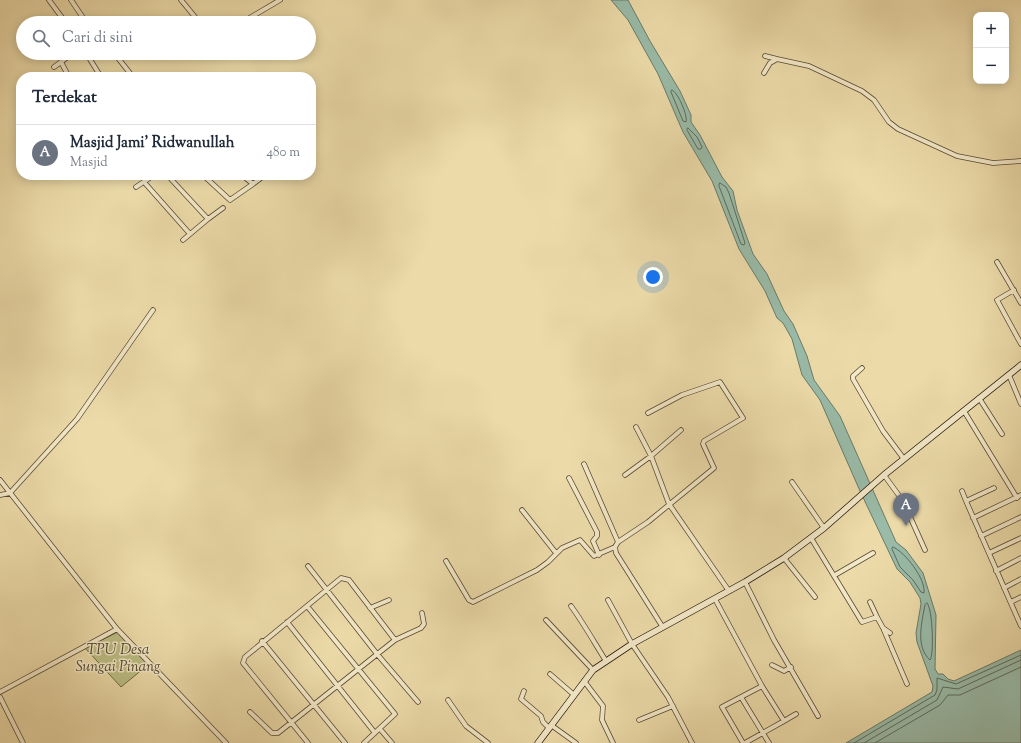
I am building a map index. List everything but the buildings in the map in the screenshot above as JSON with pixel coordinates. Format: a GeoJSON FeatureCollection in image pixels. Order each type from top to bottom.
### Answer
{"type":"FeatureCollection","features":[{"type":"Feature","properties":{"kind":"main road"},"geometry":{"type":"LineString","coordinates":[[538,743],[573,694],[593,670],[662,626],[729,591],[784,558],[824,528],[884,475],[1021,365]]}},
{"type":"Feature","properties":{"kind":"street"},"geometry":{"type":"LineString","coordinates":[[49,0],[61,16]]}},
{"type":"Feature","properties":{"kind":"street"},"geometry":{"type":"LineString","coordinates":[[71,0],[82,16]]}},
{"type":"Feature","properties":{"kind":"street"},"geometry":{"type":"LineString","coordinates":[[181,0],[194,16]]}},
{"type":"Feature","properties":{"kind":"street"},"geometry":{"type":"LineString","coordinates":[[253,16],[280,0]]}},
{"type":"Feature","properties":{"kind":"street"},"geometry":{"type":"LineString","coordinates":[[765,56],[809,66],[862,92],[874,100],[889,122],[898,129],[957,156],[988,163],[1021,161]]}},
{"type":"Feature","properties":{"kind":"street"},"geometry":{"type":"LineString","coordinates":[[764,73],[770,63],[777,59]]}},
{"type":"Feature","properties":{"kind":"street"},"geometry":{"type":"LineString","coordinates":[[54,67],[64,60]]}},
{"type":"Feature","properties":{"kind":"street"},"geometry":{"type":"LineString","coordinates":[[90,60],[98,72]]}},
{"type":"Feature","properties":{"kind":"street"},"geometry":{"type":"LineString","coordinates":[[120,60],[129,72]]}},
{"type":"Feature","properties":{"kind":"street"},"geometry":{"type":"LineString","coordinates":[[61,62],[67,72]]}},
{"type":"Feature","properties":{"kind":"street"},"geometry":{"type":"LineString","coordinates":[[136,187],[147,180]]}},
{"type":"Feature","properties":{"kind":"street"},"geometry":{"type":"LineString","coordinates":[[173,180],[208,219]]}},
{"type":"Feature","properties":{"kind":"street"},"geometry":{"type":"LineString","coordinates":[[208,180],[230,200],[258,180]]}},
{"type":"Feature","properties":{"kind":"street"},"geometry":{"type":"LineString","coordinates":[[248,180],[253,184]]}},
{"type":"Feature","properties":{"kind":"street"},"geometry":{"type":"LineString","coordinates":[[144,182],[190,234]]}},
{"type":"Feature","properties":{"kind":"street"},"geometry":{"type":"LineString","coordinates":[[183,240],[223,208]]}},
{"type":"Feature","properties":{"kind":"street"},"geometry":{"type":"LineString","coordinates":[[998,262],[1021,302]]}},
{"type":"Feature","properties":{"kind":"street"},"geometry":{"type":"LineString","coordinates":[[1014,290],[997,300],[1021,344]]}},
{"type":"Feature","properties":{"kind":"street"},"geometry":{"type":"LineString","coordinates":[[0,495],[10,493],[76,420],[153,310]]}},
{"type":"Feature","properties":{"kind":"street"},"geometry":{"type":"LineString","coordinates":[[862,368],[853,376],[853,378],[883,431],[904,460]]}},
{"type":"Feature","properties":{"kind":"street"},"geometry":{"type":"LineString","coordinates":[[1009,375],[1021,404]]}},
{"type":"Feature","properties":{"kind":"street"},"geometry":{"type":"LineString","coordinates":[[446,561],[469,600],[473,602],[537,570],[564,547],[581,540],[593,556],[599,555],[615,547],[618,542],[643,526],[714,468],[703,444],[704,441],[743,418],[720,382],[688,392],[648,413]]}},
{"type":"Feature","properties":{"kind":"street"},"geometry":{"type":"LineString","coordinates":[[980,398],[1002,434]]}},
{"type":"Feature","properties":{"kind":"street"},"geometry":{"type":"LineString","coordinates":[[964,411],[1019,497],[973,518]]}},
{"type":"Feature","properties":{"kind":"street"},"geometry":{"type":"LineString","coordinates":[[636,427],[651,456],[669,504],[729,591]]}},
{"type":"Feature","properties":{"kind":"street"},"geometry":{"type":"LineString","coordinates":[[625,475],[651,456],[681,430]]}},
{"type":"Feature","properties":{"kind":"street"},"geometry":{"type":"LineString","coordinates":[[584,464],[618,542]]}},
{"type":"Feature","properties":{"kind":"street"},"geometry":{"type":"LineString","coordinates":[[884,475],[903,502],[925,550]]}},
{"type":"Feature","properties":{"kind":"street"},"geometry":{"type":"LineString","coordinates":[[569,478],[597,532],[597,536],[593,541],[599,555]]}},
{"type":"Feature","properties":{"kind":"street"},"geometry":{"type":"LineString","coordinates":[[0,480],[117,629],[224,741],[218,743]]}},
{"type":"Feature","properties":{"kind":"street"},"geometry":{"type":"LineString","coordinates":[[792,482],[824,528]]}},
{"type":"Feature","properties":{"kind":"street"},"geometry":{"type":"LineString","coordinates":[[966,501],[994,488]]}},
{"type":"Feature","properties":{"kind":"street"},"geometry":{"type":"LineString","coordinates":[[962,492],[1021,626]]}},
{"type":"Feature","properties":{"kind":"street"},"geometry":{"type":"LineString","coordinates":[[522,510],[556,553]]}},
{"type":"Feature","properties":{"kind":"street"},"geometry":{"type":"LineString","coordinates":[[981,536],[1021,518]]}},
{"type":"Feature","properties":{"kind":"street"},"geometry":{"type":"LineString","coordinates":[[811,538],[835,575],[862,622],[877,617]]}},
{"type":"Feature","properties":{"kind":"street"},"geometry":{"type":"LineString","coordinates":[[989,554],[1021,538]]}},
{"type":"Feature","properties":{"kind":"street"},"geometry":{"type":"LineString","coordinates":[[615,547],[616,553],[662,626]]}},
{"type":"Feature","properties":{"kind":"street"},"geometry":{"type":"LineString","coordinates":[[835,575],[873,553]]}},
{"type":"Feature","properties":{"kind":"street"},"geometry":{"type":"LineString","coordinates":[[784,558],[814,597]]}},
{"type":"Feature","properties":{"kind":"street"},"geometry":{"type":"LineString","coordinates":[[996,571],[1021,558]]}},
{"type":"Feature","properties":{"kind":"street"},"geometry":{"type":"LineString","coordinates":[[308,566],[377,654],[418,702]]}},
{"type":"Feature","properties":{"kind":"street"},"geometry":{"type":"LineString","coordinates":[[307,743],[243,663],[245,657],[341,578],[346,578],[395,640]]}},
{"type":"Feature","properties":{"kind":"street"},"geometry":{"type":"LineString","coordinates":[[1004,588],[1021,579]]}},
{"type":"Feature","properties":{"kind":"street"},"geometry":{"type":"LineString","coordinates":[[745,582],[774,640],[818,716]]}},
{"type":"Feature","properties":{"kind":"street"},"geometry":{"type":"LineString","coordinates":[[1011,602],[1021,597]]}},
{"type":"Feature","properties":{"kind":"street"},"geometry":{"type":"LineString","coordinates":[[714,599],[762,686],[784,721]]}},
{"type":"Feature","properties":{"kind":"street"},"geometry":{"type":"LineString","coordinates":[[370,608],[389,600]]}},
{"type":"Feature","properties":{"kind":"street"},"geometry":{"type":"LineString","coordinates":[[608,600],[632,644],[673,706],[692,743]]}},
{"type":"Feature","properties":{"kind":"street"},"geometry":{"type":"LineString","coordinates":[[870,602],[907,684]]}},
{"type":"Feature","properties":{"kind":"street"},"geometry":{"type":"LineString","coordinates":[[307,606],[395,714],[364,743]]}},
{"type":"Feature","properties":{"kind":"street"},"geometry":{"type":"LineString","coordinates":[[571,606],[585,624],[592,639],[606,661]]}},
{"type":"Feature","properties":{"kind":"street"},"geometry":{"type":"LineString","coordinates":[[250,712],[273,734],[278,733],[395,640],[421,628],[424,624],[422,613]]}},
{"type":"Feature","properties":{"kind":"street"},"geometry":{"type":"LineString","coordinates":[[546,620],[593,670]]}},
{"type":"Feature","properties":{"kind":"street"},"geometry":{"type":"LineString","coordinates":[[287,622],[375,733]]}},
{"type":"Feature","properties":{"kind":"street"},"geometry":{"type":"LineString","coordinates":[[883,628],[890,633]]}},
{"type":"Feature","properties":{"kind":"street"},"geometry":{"type":"LineString","coordinates":[[0,692],[117,629]]}},
{"type":"Feature","properties":{"kind":"street"},"geometry":{"type":"LineString","coordinates":[[262,642],[345,743]]}},
{"type":"Feature","properties":{"kind":"street"},"geometry":{"type":"LineString","coordinates":[[772,665],[784,671],[791,667]]}},
{"type":"Feature","properties":{"kind":"street"},"geometry":{"type":"LineString","coordinates":[[550,674],[573,694]]}},
{"type":"Feature","properties":{"kind":"street"},"geometry":{"type":"LineString","coordinates":[[584,681],[603,706],[602,720],[613,743]]}},
{"type":"Feature","properties":{"kind":"street"},"geometry":{"type":"LineString","coordinates":[[762,686],[722,707],[744,743],[796,714]]}},
{"type":"Feature","properties":{"kind":"street"},"geometry":{"type":"LineString","coordinates":[[524,691],[521,699],[541,716],[543,722],[576,743]]}},
{"type":"Feature","properties":{"kind":"street"},"geometry":{"type":"LineString","coordinates":[[0,697],[23,743]]}},
{"type":"Feature","properties":{"kind":"street"},"geometry":{"type":"LineString","coordinates":[[741,697],[769,743]]}},
{"type":"Feature","properties":{"kind":"street"},"geometry":{"type":"LineString","coordinates":[[448,700],[466,726],[488,743]]}},
{"type":"Feature","properties":{"kind":"street"},"geometry":{"type":"LineString","coordinates":[[639,720],[673,706]]}},
{"type":"Feature","properties":{"kind":"street"},"geometry":{"type":"LineString","coordinates":[[380,729],[392,743]]}},
{"type":"Feature","properties":{"kind":"green space","name":"TPU Desa Sungai Pinang"},"geometry":{"type":"Polygon","coordinates":[[[118,632],[149,664],[121,687],[85,648],[118,632]]]}},
{"type":"Feature","properties":{"kind":"water"},"geometry":{"type":"Polygon","coordinates":[[[611,0],[628,0],[650,41],[680,91],[691,115],[691,122],[700,135],[722,177],[733,191],[737,210],[753,254],[767,274],[784,311],[793,324],[807,356],[814,380],[840,416],[896,542],[906,550],[923,573],[936,615],[935,669],[938,674],[943,674],[948,679],[954,681],[1021,650],[1021,743],[846,743],[932,692],[933,686],[917,642],[916,633],[921,604],[920,598],[910,582],[897,569],[860,491],[820,400],[802,375],[792,339],[783,323],[777,318],[765,291],[739,249],[712,181],[683,132],[658,74],[628,20],[611,0]]]}},
{"type":"Feature","properties":{"kind":"place","name":"Masjid Jami' Ridwanullah"},"geometry":{"type":"Point","coordinates":[906,526]}}]}
